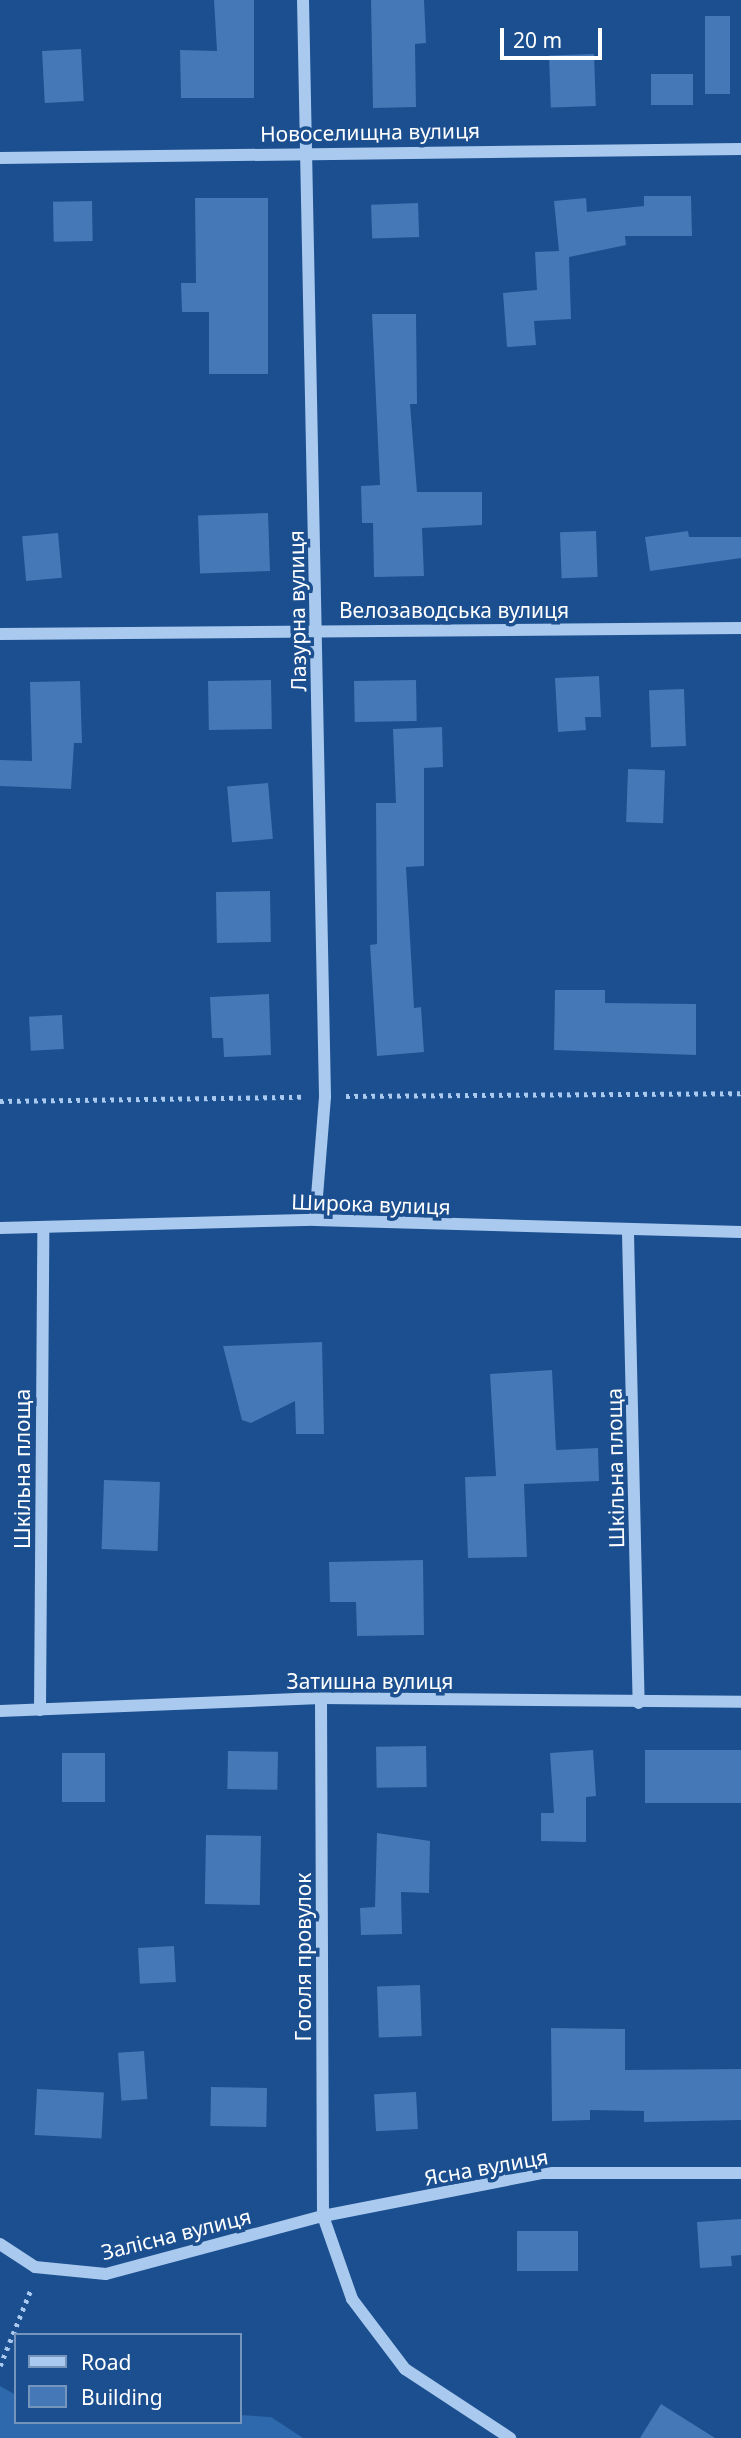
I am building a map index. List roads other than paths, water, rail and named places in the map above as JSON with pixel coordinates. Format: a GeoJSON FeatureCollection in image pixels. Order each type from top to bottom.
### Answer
{"type":"FeatureCollection","features":[{"type":"Feature","properties":{"kind":"street","name":"Лазурна вулиця"},"geometry":{"type":"LineString","coordinates":[[303,0],[325,1097],[315,1220]]}},
{"type":"Feature","properties":{"kind":"street","name":"Новоселищна вулиця"},"geometry":{"type":"LineString","coordinates":[[0,158],[307,152],[741,149]]}},
{"type":"Feature","properties":{"kind":"street","name":"Велозаводська вулиця"},"geometry":{"type":"LineString","coordinates":[[0,634],[317,629],[741,628]]}},
{"type":"Feature","properties":{"kind":"street","name":"Широка вулиця"},"geometry":{"type":"LineString","coordinates":[[0,1228],[315,1220],[628,1233],[741,1232]]}},
{"type":"Feature","properties":{"kind":"street","name":"Шкільна площа"},"geometry":{"type":"LineString","coordinates":[[40,1710],[43,1228]]}},
{"type":"Feature","properties":{"kind":"street","name":"Шкільна площа"},"geometry":{"type":"LineString","coordinates":[[628,1233],[639,1703]]}},
{"type":"Feature","properties":{"kind":"street","name":"Затишна вулиця"},"geometry":{"type":"LineString","coordinates":[[0,1711],[321,1698],[741,1702]]}},
{"type":"Feature","properties":{"kind":"street","name":"Гоголя провулок"},"geometry":{"type":"LineString","coordinates":[[321,1698],[324,2216],[352,2299],[405,2369],[510,2438]]}},
{"type":"Feature","properties":{"kind":"street","name":"Ясна вулиця"},"geometry":{"type":"LineString","coordinates":[[324,2216],[542,2174],[741,2173]]}},
{"type":"Feature","properties":{"kind":"street","name":"Залісна вулиця"},"geometry":{"type":"LineString","coordinates":[[0,2244],[35,2267],[106,2274],[324,2216]]}}]}
